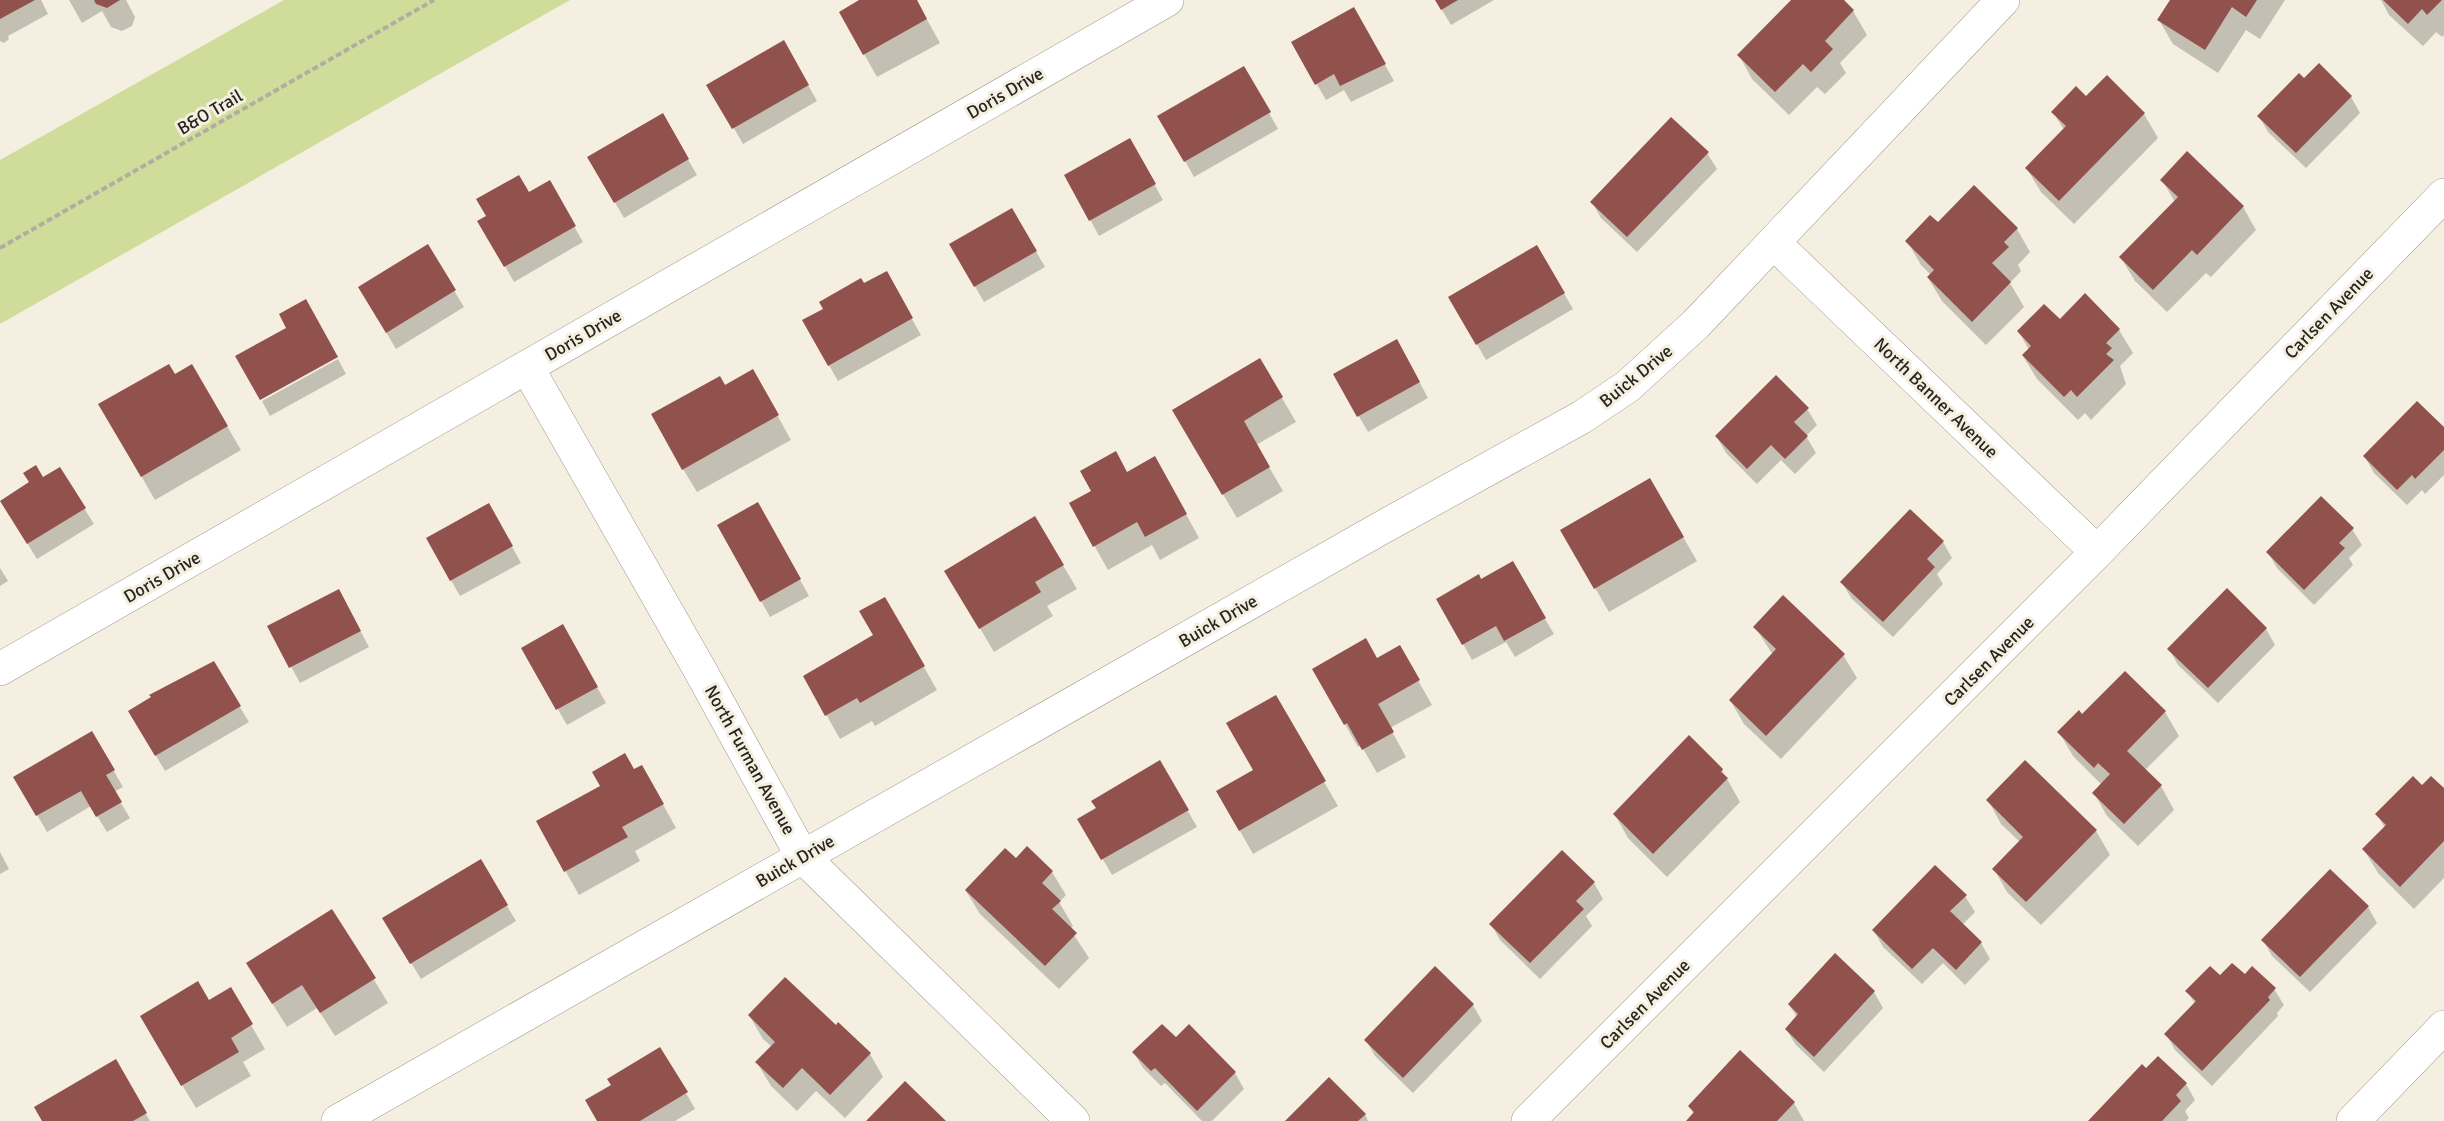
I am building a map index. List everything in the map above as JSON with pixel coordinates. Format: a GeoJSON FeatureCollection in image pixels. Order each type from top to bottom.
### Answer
{"type":"FeatureCollection","features":[{"type":"Feature","properties":{"kind":"street","name":"Doris Drive"},"geometry":{"type":"LineString","coordinates":[[0,669],[1167,0]]}},
{"type":"Feature","properties":{"kind":"street","name":"Buick Drive"},"geometry":{"type":"LineString","coordinates":[[338,1121],[1404,515],[1582,417],[1657,363],[1774,243],[2003,0]]}},
{"type":"Feature","properties":{"kind":"street","name":"Carlsen Avenue"},"geometry":{"type":"LineString","coordinates":[[1528,1121],[2097,552],[2444,195]]}},
{"type":"Feature","properties":{"kind":"street","name":"North Banner Avenue"},"geometry":{"type":"LineString","coordinates":[[1774,243],[2097,552]]}},
{"type":"Feature","properties":{"kind":"street","name":"North Furman Avenue"},"geometry":{"type":"LineString","coordinates":[[527,368],[700,670],[802,856],[1072,1121]]}},
{"type":"Feature","properties":{"kind":"street"},"geometry":{"type":"LineString","coordinates":[[2353,1121],[2444,1027]]}},
{"type":"Feature","properties":{"kind":"path","name":"B&O Trail"},"geometry":{"type":"LineString","coordinates":[[0,248],[434,0]]}},
{"type":"Feature","properties":{"kind":"green space"},"geometry":{"type":"Polygon","coordinates":[[[284,0],[570,0],[0,324],[0,160],[284,0]]]}},
{"type":"Feature","properties":{"kind":"building"},"geometry":{"type":"Polygon","coordinates":[[[0,0],[35,0],[0,19],[0,0]]]}},
{"type":"Feature","properties":{"kind":"building"},"geometry":{"type":"Polygon","coordinates":[[[94,0],[120,0],[107,8],[96,4],[94,0]]]}},
{"type":"Feature","properties":{"kind":"building"},"geometry":{"type":"Polygon","coordinates":[[[859,0],[917,0],[927,19],[863,55],[839,12],[859,0]]]}},
{"type":"Feature","properties":{"kind":"building"},"geometry":{"type":"Polygon","coordinates":[[[1435,0],[1458,0],[1441,10],[1435,0]]]}},
{"type":"Feature","properties":{"kind":"building"},"geometry":{"type":"Polygon","coordinates":[[[1791,0],[1844,0],[1854,10],[1825,41],[1833,49],[1811,72],[1803,64],[1775,92],[1737,55],[1791,0]]]}},
{"type":"Feature","properties":{"kind":"building"},"geometry":{"type":"Polygon","coordinates":[[[2170,0],[2257,0],[2246,17],[2232,7],[2205,50],[2157,20],[2170,0]]]}},
{"type":"Feature","properties":{"kind":"building"},"geometry":{"type":"Polygon","coordinates":[[[2383,0],[2442,0],[2427,15],[2422,9],[2408,24],[2383,0]]]}},
{"type":"Feature","properties":{"kind":"building"},"geometry":{"type":"Polygon","coordinates":[[[1354,7],[1386,64],[1340,86],[1334,74],[1315,85],[1291,42],[1354,7]]]}},
{"type":"Feature","properties":{"kind":"building"},"geometry":{"type":"Polygon","coordinates":[[[784,40],[809,85],[732,129],[706,85],[784,40]]]}},
{"type":"Feature","properties":{"kind":"building"},"geometry":{"type":"Polygon","coordinates":[[[2319,63],[2352,96],[2296,153],[2257,116],[2299,73],[2304,78],[2319,63]]]}},
{"type":"Feature","properties":{"kind":"building"},"geometry":{"type":"Polygon","coordinates":[[[1244,66],[1271,112],[1184,162],[1157,116],[1244,66]]]}},
{"type":"Feature","properties":{"kind":"building"},"geometry":{"type":"Polygon","coordinates":[[[2107,75],[2145,113],[2059,201],[2025,168],[2066,126],[2051,112],[2076,86],[2086,96],[2107,75]]]}},
{"type":"Feature","properties":{"kind":"building"},"geometry":{"type":"Polygon","coordinates":[[[663,113],[689,159],[614,203],[587,157],[663,113]]]}},
{"type":"Feature","properties":{"kind":"building"},"geometry":{"type":"Polygon","coordinates":[[[1671,117],[1709,152],[1627,237],[1590,202],[1671,117]]]}},
{"type":"Feature","properties":{"kind":"building"},"geometry":{"type":"Polygon","coordinates":[[[1130,138],[1156,184],[1089,221],[1064,175],[1130,138]]]}},
{"type":"Feature","properties":{"kind":"building"},"geometry":{"type":"Polygon","coordinates":[[[2187,151],[2244,206],[2197,255],[2192,250],[2153,290],[2119,257],[2178,197],[2160,180],[2187,151]]]}},
{"type":"Feature","properties":{"kind":"building"},"geometry":{"type":"Polygon","coordinates":[[[519,175],[529,192],[550,180],[576,226],[504,267],[477,221],[486,216],[476,199],[519,175]]]}},
{"type":"Feature","properties":{"kind":"building"},"geometry":{"type":"Polygon","coordinates":[[[1974,185],[2018,228],[2004,242],[2009,247],[1992,263],[2011,282],[1972,322],[1927,277],[1934,270],[1905,241],[1930,215],[1938,222],[1974,185]]]}},
{"type":"Feature","properties":{"kind":"building"},"geometry":{"type":"Polygon","coordinates":[[[1012,208],[1037,251],[974,287],[949,244],[1012,208]]]}},
{"type":"Feature","properties":{"kind":"building"},"geometry":{"type":"Polygon","coordinates":[[[428,244],[456,290],[386,333],[358,287],[428,244]]]}},
{"type":"Feature","properties":{"kind":"building"},"geometry":{"type":"Polygon","coordinates":[[[1537,245],[1565,293],[1476,345],[1448,297],[1537,245]]]}},
{"type":"Feature","properties":{"kind":"building"},"geometry":{"type":"Polygon","coordinates":[[[887,271],[913,318],[828,366],[802,320],[823,309],[819,302],[861,278],[864,283],[887,271]]]}},
{"type":"Feature","properties":{"kind":"building"},"geometry":{"type":"Polygon","coordinates":[[[2085,293],[2120,329],[2106,343],[2112,348],[2106,354],[2114,360],[2077,397],[2071,390],[2064,397],[2022,355],[2031,346],[2017,331],[2044,304],[2060,319],[2085,293]]]}},
{"type":"Feature","properties":{"kind":"building"},"geometry":{"type":"Polygon","coordinates":[[[306,299],[338,357],[260,400],[235,356],[286,328],[279,314],[306,299]]]}},
{"type":"Feature","properties":{"kind":"building"},"geometry":{"type":"Polygon","coordinates":[[[1397,339],[1420,382],[1357,417],[1333,374],[1397,339]]]}},
{"type":"Feature","properties":{"kind":"building"},"geometry":{"type":"Polygon","coordinates":[[[1260,358],[1283,397],[1244,421],[1270,467],[1222,495],[1172,410],[1260,358]]]}},
{"type":"Feature","properties":{"kind":"building"},"geometry":{"type":"Polygon","coordinates":[[[169,364],[175,374],[192,364],[228,426],[141,477],[98,404],[169,364]]]}},
{"type":"Feature","properties":{"kind":"building"},"geometry":{"type":"Polygon","coordinates":[[[753,369],[779,415],[682,470],[651,414],[720,376],[725,385],[753,369]]]}},
{"type":"Feature","properties":{"kind":"building"},"geometry":{"type":"Polygon","coordinates":[[[1776,375],[1809,408],[1794,422],[1808,436],[1785,459],[1771,445],[1747,469],[1715,436],[1776,375]]]}},
{"type":"Feature","properties":{"kind":"building"},"geometry":{"type":"Polygon","coordinates":[[[2417,401],[2444,427],[2444,450],[2415,479],[2412,475],[2397,490],[2363,456],[2417,401]]]}},
{"type":"Feature","properties":{"kind":"building"},"geometry":{"type":"Polygon","coordinates":[[[1116,451],[1127,472],[1155,456],[1187,514],[1145,537],[1137,522],[1093,547],[1069,503],[1091,491],[1080,471],[1116,451]]]}},
{"type":"Feature","properties":{"kind":"building"},"geometry":{"type":"Polygon","coordinates":[[[36,465],[43,477],[60,467],[86,508],[27,544],[0,501],[29,482],[23,473],[36,465]]]}},
{"type":"Feature","properties":{"kind":"building"},"geometry":{"type":"Polygon","coordinates":[[[1650,478],[1684,537],[1594,589],[1560,530],[1650,478]]]}},
{"type":"Feature","properties":{"kind":"building"},"geometry":{"type":"Polygon","coordinates":[[[2321,496],[2354,528],[2339,543],[2345,548],[2304,590],[2266,552],[2321,496]]]}},
{"type":"Feature","properties":{"kind":"building"},"geometry":{"type":"Polygon","coordinates":[[[758,502],[801,579],[760,602],[717,525],[758,502]]]}},
{"type":"Feature","properties":{"kind":"building"},"geometry":{"type":"Polygon","coordinates":[[[489,503],[513,546],[450,581],[426,538],[489,503]]]}},
{"type":"Feature","properties":{"kind":"building"},"geometry":{"type":"Polygon","coordinates":[[[1910,509],[1944,541],[1927,559],[1935,567],[1883,622],[1840,582],[1910,509]]]}},
{"type":"Feature","properties":{"kind":"building"},"geometry":{"type":"Polygon","coordinates":[[[1035,516],[1064,565],[1035,582],[1041,592],[979,629],[944,571],[1035,516]]]}},
{"type":"Feature","properties":{"kind":"building"},"geometry":{"type":"Polygon","coordinates":[[[1513,561],[1546,618],[1504,641],[1496,626],[1462,645],[1436,599],[1479,574],[1481,579],[1513,561]]]}},
{"type":"Feature","properties":{"kind":"building"},"geometry":{"type":"Polygon","coordinates":[[[2227,588],[2267,628],[2208,688],[2167,649],[2227,588]]]}},
{"type":"Feature","properties":{"kind":"building"},"geometry":{"type":"Polygon","coordinates":[[[339,589],[361,631],[289,668],[267,626],[339,589]]]}},
{"type":"Feature","properties":{"kind":"building"},"geometry":{"type":"Polygon","coordinates":[[[1783,595],[1845,654],[1766,736],[1729,700],[1776,649],[1753,627],[1783,595]]]}},
{"type":"Feature","properties":{"kind":"building"},"geometry":{"type":"Polygon","coordinates":[[[885,597],[925,666],[860,703],[857,698],[825,716],[803,676],[873,635],[859,611],[885,597]]]}},
{"type":"Feature","properties":{"kind":"building"},"geometry":{"type":"Polygon","coordinates":[[[563,624],[598,687],[556,710],[521,648],[563,624]]]}},
{"type":"Feature","properties":{"kind":"building"},"geometry":{"type":"Polygon","coordinates":[[[1366,638],[1377,658],[1400,645],[1420,680],[1378,704],[1394,732],[1362,750],[1347,723],[1344,725],[1312,669],[1366,638]]]}},
{"type":"Feature","properties":{"kind":"building"},"geometry":{"type":"Polygon","coordinates":[[[214,661],[241,706],[155,756],[128,711],[151,697],[149,695],[214,661]]]}},
{"type":"Feature","properties":{"kind":"building"},"geometry":{"type":"Polygon","coordinates":[[[2125,671],[2166,711],[2127,751],[2162,785],[2124,824],[2092,793],[2110,774],[2098,763],[2094,768],[2057,732],[2079,710],[2082,714],[2125,671]]]}},
{"type":"Feature","properties":{"kind":"building"},"geometry":{"type":"Polygon","coordinates":[[[1276,695],[1326,781],[1239,831],[1216,791],[1253,770],[1226,723],[1276,695]]]}},
{"type":"Feature","properties":{"kind":"building"},"geometry":{"type":"Polygon","coordinates":[[[92,731],[115,770],[106,775],[122,802],[96,817],[81,791],[36,816],[13,777],[92,731]]]}},
{"type":"Feature","properties":{"kind":"building"},"geometry":{"type":"Polygon","coordinates":[[[1689,735],[1723,769],[1721,772],[1728,778],[1653,854],[1613,814],[1689,735]]]}},
{"type":"Feature","properties":{"kind":"building"},"geometry":{"type":"Polygon","coordinates":[[[625,753],[634,769],[642,765],[664,804],[622,827],[628,837],[564,872],[536,821],[600,786],[592,772],[625,753]]]}},
{"type":"Feature","properties":{"kind":"building"},"geometry":{"type":"Polygon","coordinates":[[[1160,760],[1189,810],[1101,860],[1077,819],[1096,808],[1091,801],[1160,760]]]}},
{"type":"Feature","properties":{"kind":"building"},"geometry":{"type":"Polygon","coordinates":[[[2025,760],[2097,830],[2026,902],[1992,869],[2023,837],[1986,800],[2025,760]]]}},
{"type":"Feature","properties":{"kind":"building"},"geometry":{"type":"Polygon","coordinates":[[[2413,776],[2422,785],[2431,776],[2444,788],[2444,841],[2400,887],[2362,849],[2386,825],[2375,814],[2413,776]]]}},
{"type":"Feature","properties":{"kind":"building"},"geometry":{"type":"Polygon","coordinates":[[[1027,846],[1053,871],[1042,883],[1061,901],[1052,909],[1077,933],[1045,966],[965,890],[1005,848],[1016,858],[1027,846]]]}},
{"type":"Feature","properties":{"kind":"building"},"geometry":{"type":"Polygon","coordinates":[[[1562,850],[1595,882],[1576,901],[1584,909],[1530,963],[1489,924],[1562,850]]]}},
{"type":"Feature","properties":{"kind":"building"},"geometry":{"type":"Polygon","coordinates":[[[481,859],[508,905],[410,964],[382,918],[481,859]]]}},
{"type":"Feature","properties":{"kind":"building"},"geometry":{"type":"Polygon","coordinates":[[[1935,865],[1967,895],[1950,911],[1982,942],[1956,970],[1933,948],[1912,969],[1872,930],[1935,865]]]}},
{"type":"Feature","properties":{"kind":"building"},"geometry":{"type":"Polygon","coordinates":[[[2330,869],[2369,906],[2300,977],[2261,940],[2330,869]]]}},
{"type":"Feature","properties":{"kind":"building"},"geometry":{"type":"Polygon","coordinates":[[[332,909],[376,978],[320,1013],[302,985],[272,1004],[246,963],[332,909]]]}},
{"type":"Feature","properties":{"kind":"building"},"geometry":{"type":"Polygon","coordinates":[[[1835,953],[1875,991],[1814,1057],[1785,1029],[1798,1014],[1788,1004],[1835,953]]]}},
{"type":"Feature","properties":{"kind":"building"},"geometry":{"type":"Polygon","coordinates":[[[2232,963],[2245,974],[2252,966],[2276,988],[2268,997],[2270,1000],[2202,1071],[2164,1034],[2196,1001],[2185,991],[2210,966],[2220,975],[2232,963]]]}},
{"type":"Feature","properties":{"kind":"building"},"geometry":{"type":"Polygon","coordinates":[[[1435,966],[1474,1004],[1403,1078],[1364,1040],[1435,966]]]}},
{"type":"Feature","properties":{"kind":"building"},"geometry":{"type":"Polygon","coordinates":[[[785,977],[836,1025],[838,1022],[871,1053],[830,1095],[802,1068],[783,1088],[755,1062],[775,1042],[748,1015],[785,977]]]}},
{"type":"Feature","properties":{"kind":"building"},"geometry":{"type":"Polygon","coordinates":[[[198,981],[209,1000],[231,987],[253,1024],[231,1038],[239,1052],[181,1086],[140,1016],[198,981]]]}},
{"type":"Feature","properties":{"kind":"building"},"geometry":{"type":"Polygon","coordinates":[[[1162,1024],[1176,1037],[1189,1024],[1236,1072],[1197,1111],[1155,1068],[1151,1071],[1132,1052],[1162,1024]]]}},
{"type":"Feature","properties":{"kind":"building"},"geometry":{"type":"Polygon","coordinates":[[[660,1047],[688,1092],[640,1121],[597,1121],[585,1100],[611,1085],[607,1079],[660,1047]]]}},
{"type":"Feature","properties":{"kind":"building"},"geometry":{"type":"Polygon","coordinates":[[[1740,1050],[1795,1102],[1777,1121],[1686,1121],[1694,1112],[1688,1106],[1740,1050]]]}},
{"type":"Feature","properties":{"kind":"building"},"geometry":{"type":"Polygon","coordinates":[[[2158,1056],[2187,1083],[2176,1095],[2181,1101],[2162,1121],[2088,1121],[2142,1064],[2146,1068],[2158,1056]]]}},
{"type":"Feature","properties":{"kind":"building"},"geometry":{"type":"Polygon","coordinates":[[[116,1059],[147,1113],[133,1121],[42,1121],[34,1107],[116,1059]]]}},
{"type":"Feature","properties":{"kind":"building"},"geometry":{"type":"Polygon","coordinates":[[[1329,1077],[1366,1114],[1358,1121],[1285,1121],[1329,1077]]]}},
{"type":"Feature","properties":{"kind":"building"},"geometry":{"type":"Polygon","coordinates":[[[905,1081],[946,1121],[866,1121],[905,1081]]]}}]}
